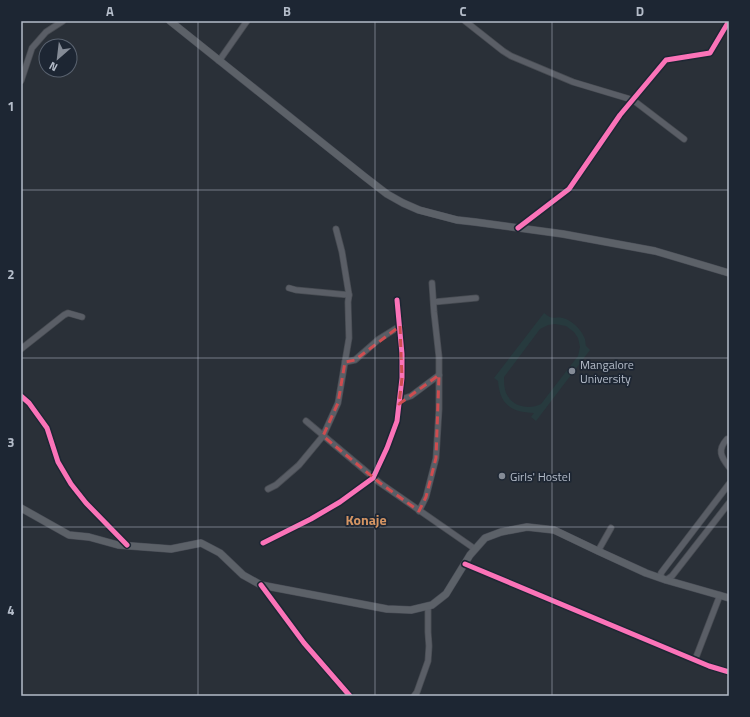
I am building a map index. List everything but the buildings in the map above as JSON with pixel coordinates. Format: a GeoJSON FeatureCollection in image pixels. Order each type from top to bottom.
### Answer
{"type":"FeatureCollection","features":[{"type":"Feature","properties":{"kind":"main road"},"geometry":{"type":"LineString","coordinates":[[170,21],[365,177],[403,203],[419,210],[457,220],[563,234],[656,251],[729,273]]}},
{"type":"Feature","properties":{"kind":"main road"},"geometry":{"type":"LineString","coordinates":[[21,508],[69,535],[89,537],[118,545],[171,549],[202,543],[220,553],[243,575],[261,585],[387,608],[410,610],[432,605],[446,594],[470,555],[485,538],[501,532],[527,527],[554,530],[646,573],[729,598]]}},
{"type":"Feature","properties":{"kind":"street"},"geometry":{"type":"LineString","coordinates":[[21,81],[32,48],[46,32],[63,21]]}},
{"type":"Feature","properties":{"kind":"street"},"geometry":{"type":"LineString","coordinates":[[219,61],[247,21]]}},
{"type":"Feature","properties":{"kind":"street"},"geometry":{"type":"LineString","coordinates":[[465,21],[511,56],[573,82],[633,100],[684,139]]}},
{"type":"Feature","properties":{"kind":"street"},"geometry":{"type":"LineString","coordinates":[[518,228],[569,189],[620,115],[666,60],[710,53],[729,21]]}},
{"type":"Feature","properties":{"kind":"street"},"geometry":{"type":"LineString","coordinates":[[268,489],[276,485],[299,465],[323,436],[338,403],[349,338],[349,295],[342,252],[336,229]]}},
{"type":"Feature","properties":{"kind":"street"},"geometry":{"type":"LineString","coordinates":[[419,510],[426,497],[436,458],[439,409],[439,357],[432,283]]}},
{"type":"Feature","properties":{"kind":"street"},"geometry":{"type":"LineString","coordinates":[[289,288],[349,295]]}},
{"type":"Feature","properties":{"kind":"street"},"geometry":{"type":"LineString","coordinates":[[434,302],[476,298]]}},
{"type":"Feature","properties":{"kind":"street"},"geometry":{"type":"LineString","coordinates":[[263,543],[311,519],[373,478],[387,448],[397,421],[402,378],[402,354],[397,300]]}},
{"type":"Feature","properties":{"kind":"street"},"geometry":{"type":"LineString","coordinates":[[21,349],[64,315],[68,313],[82,317]]}},
{"type":"Feature","properties":{"kind":"street"},"geometry":{"type":"LineString","coordinates":[[345,362],[355,360],[379,339],[400,326]]}},
{"type":"Feature","properties":{"kind":"street"},"geometry":{"type":"LineString","coordinates":[[399,400],[411,396],[439,375]]}},
{"type":"Feature","properties":{"kind":"street"},"geometry":{"type":"LineString","coordinates":[[21,396],[29,403],[47,428],[58,462],[71,484],[86,503],[127,545]]}},
{"type":"Feature","properties":{"kind":"street"},"geometry":{"type":"LineString","coordinates":[[306,421],[380,484],[475,549]]}},
{"type":"Feature","properties":{"kind":"street"},"geometry":{"type":"LineString","coordinates":[[729,439],[727,439],[721,448],[721,453],[723,459],[729,467]]}},
{"type":"Feature","properties":{"kind":"street"},"geometry":{"type":"LineString","coordinates":[[729,484],[661,573],[664,579],[672,576],[729,503]]}},
{"type":"Feature","properties":{"kind":"street"},"geometry":{"type":"LineString","coordinates":[[707,513],[716,519]]}},
{"type":"Feature","properties":{"kind":"street"},"geometry":{"type":"LineString","coordinates":[[598,551],[611,528]]}},
{"type":"Feature","properties":{"kind":"street"},"geometry":{"type":"LineString","coordinates":[[464,564],[695,660],[729,672]]}},
{"type":"Feature","properties":{"kind":"street"},"geometry":{"type":"LineString","coordinates":[[261,585],[304,643],[350,696]]}},
{"type":"Feature","properties":{"kind":"street"},"geometry":{"type":"LineString","coordinates":[[695,660],[720,595]]}},
{"type":"Feature","properties":{"kind":"street"},"geometry":{"type":"LineString","coordinates":[[414,696],[417,692],[428,661],[428,606]]}},
{"type":"Feature","properties":{"kind":"highlighted area"},"geometry":{"type":"Polygon","coordinates":[[[400,326],[402,378],[399,404],[439,375],[436,458],[426,497],[419,511],[380,483],[323,436],[338,403],[345,362],[355,360],[400,326]]]}},
{"type":"Feature","properties":{"kind":"green space"},"geometry":{"type":"Polygon","coordinates":[[[544,313],[552,318],[563,318],[572,323],[583,334],[586,346],[590,350],[536,421],[531,417],[534,413],[519,411],[508,406],[501,396],[498,381],[494,378],[544,313]],[[555,324],[548,325],[540,329],[504,377],[504,387],[506,393],[512,401],[526,407],[541,404],[578,356],[580,347],[578,338],[574,332],[566,326],[555,324]]]}},
{"type":"Feature","properties":{"kind":"cycle path"},"geometry":{"type":"LineString","coordinates":[[518,228],[569,189],[620,115],[666,60],[710,53],[729,21]]}},
{"type":"Feature","properties":{"kind":"cycle path"},"geometry":{"type":"LineString","coordinates":[[263,543],[311,519],[340,502],[373,478],[387,448],[397,421],[402,378],[402,354],[397,300]]}},
{"type":"Feature","properties":{"kind":"cycle path"},"geometry":{"type":"LineString","coordinates":[[21,396],[29,403],[47,428],[58,462],[71,484],[86,503],[127,545]]}},
{"type":"Feature","properties":{"kind":"cycle path"},"geometry":{"type":"LineString","coordinates":[[465,564],[709,666],[729,672]]}},
{"type":"Feature","properties":{"kind":"cycle path"},"geometry":{"type":"LineString","coordinates":[[261,585],[304,643],[350,696]]}},
{"type":"Feature","properties":{"kind":"place","name":"Mangalore University"},"geometry":{"type":"Point","coordinates":[572,371]}},
{"type":"Feature","properties":{"kind":"place","name":"Girls' Hostel"},"geometry":{"type":"Point","coordinates":[502,476]}},
{"type":"Feature","properties":{"kind":"district","name":"Konaje"},"geometry":{"type":"Point","coordinates":[366,519]}}]}
